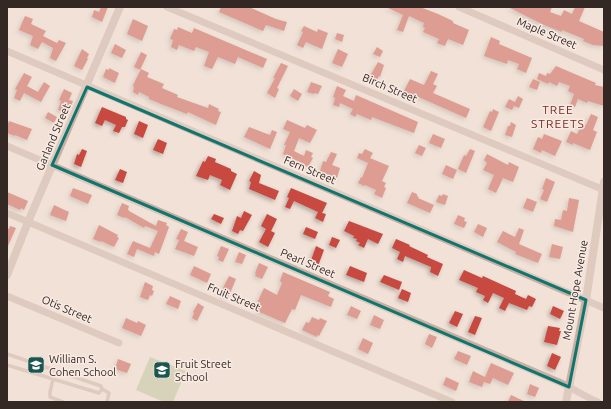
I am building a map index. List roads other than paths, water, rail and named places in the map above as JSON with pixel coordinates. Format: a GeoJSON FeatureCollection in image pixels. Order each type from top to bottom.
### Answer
{"type":"FeatureCollection","features":[{"type":"Feature","properties":{"kind":"street","name":"Garland Street"},"geometry":{"type":"LineString","coordinates":[[7,275],[28,222],[120,7]]}},
{"type":"Feature","properties":{"kind":"street","name":"Birch Street"},"geometry":{"type":"LineString","coordinates":[[167,7],[604,187]]}},
{"type":"Feature","properties":{"kind":"street","name":"Maple Street"},"geometry":{"type":"LineString","coordinates":[[459,7],[604,70]]}},
{"type":"Feature","properties":{"kind":"street","name":"Fern Street"},"geometry":{"type":"LineString","coordinates":[[7,51],[604,308]]}},
{"type":"Feature","properties":{"kind":"street","name":"Pearl Street"},"geometry":{"type":"LineString","coordinates":[[7,146],[568,386],[583,396],[598,402]]}},
{"type":"Feature","properties":{"kind":"street","name":"Mount Hope Avenue"},"geometry":{"type":"LineString","coordinates":[[566,402],[586,300],[604,187]]}},
{"type":"Feature","properties":{"kind":"street","name":"Fruit Street"},"geometry":{"type":"LineString","coordinates":[[7,213],[452,402]]}},
{"type":"Feature","properties":{"kind":"street","name":"Otis Street"},"geometry":{"type":"LineString","coordinates":[[7,296],[119,343]]}},
{"type":"Feature","properties":{"kind":"lane"},"geometry":{"type":"LineString","coordinates":[[7,354],[101,386],[102,389],[110,393],[107,402]]}},
{"type":"Feature","properties":{"kind":"lane"},"geometry":{"type":"LineString","coordinates":[[7,365],[99,392],[102,389]]}},
{"type":"Feature","properties":{"kind":"lane"},"geometry":{"type":"LineString","coordinates":[[53,379],[50,397],[63,402]]}},
{"type":"Feature","properties":{"kind":"place","name":"William S. Cohen School"},"geometry":{"type":"Point","coordinates":[36,365]}},
{"type":"Feature","properties":{"kind":"place","name":"Fruit Street School"},"geometry":{"type":"Point","coordinates":[162,370]}},
{"type":"Feature","properties":{"kind":"district","name":"TREE STREETS"},"geometry":{"type":"Point","coordinates":[558,116]}}]}
